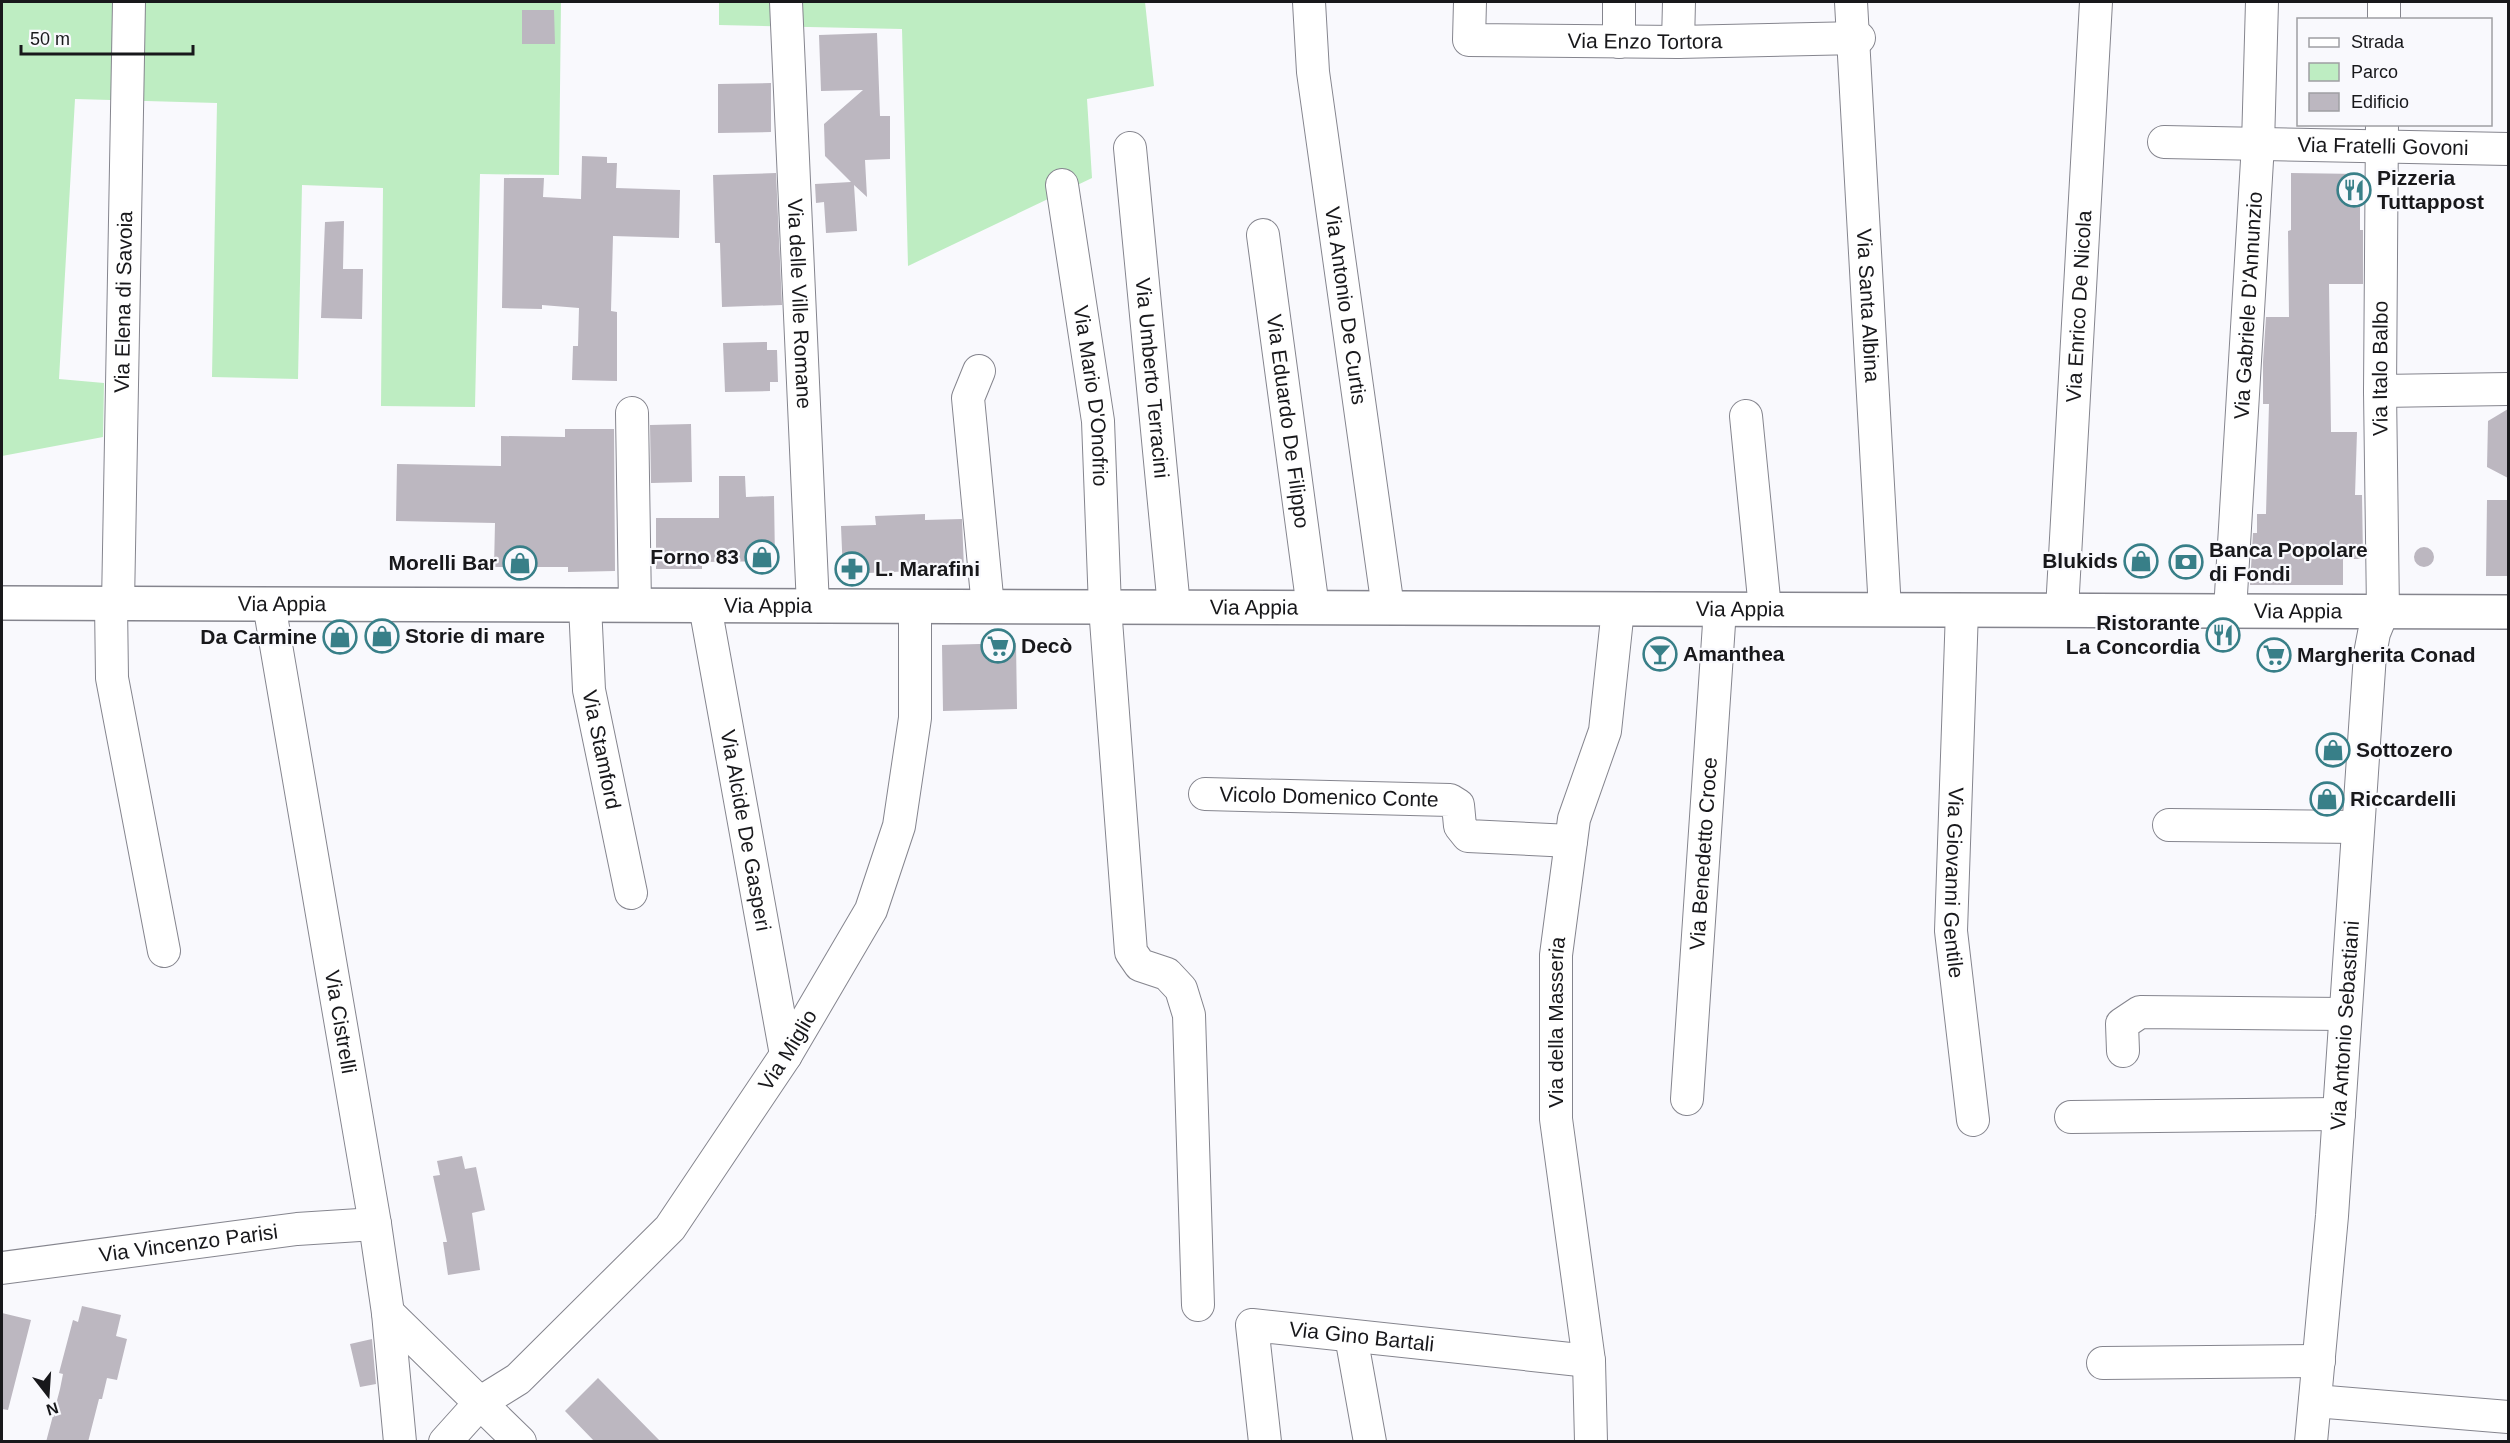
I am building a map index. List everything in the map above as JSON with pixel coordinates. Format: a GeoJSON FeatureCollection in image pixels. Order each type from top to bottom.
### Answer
{"type":"FeatureCollection","features":[{"type":"Feature","properties":{"kind":"main road","name":"Via Appia"},"geometry":{"type":"LineString","coordinates":[[2,603],[2508,612]]}},
{"type":"Feature","properties":{"kind":"street","name":"Via Elena di Savoia"},"geometry":{"type":"LineString","coordinates":[[129,2],[112,678],[164,951]]}},
{"type":"Feature","properties":{"kind":"street","name":"Via delle Ville Romane"},"geometry":{"type":"LineString","coordinates":[[786,2],[813,606]]}},
{"type":"Feature","properties":{"kind":"street","name":"Via Antonio De Curtis"},"geometry":{"type":"LineString","coordinates":[[1308,2],[1313,72],[1388,608]]}},
{"type":"Feature","properties":{"kind":"street","name":"Via Enzo Tortora"},"geometry":{"type":"LineString","coordinates":[[1470,2],[1469,40],[1678,42],[1856,39]]}},
{"type":"Feature","properties":{"kind":"street"},"geometry":{"type":"LineString","coordinates":[[1619,2],[1619,42]]}},
{"type":"Feature","properties":{"kind":"street"},"geometry":{"type":"LineString","coordinates":[[1678,42],[1679,2]]}},
{"type":"Feature","properties":{"kind":"street","name":"Via Santa Albina"},"geometry":{"type":"LineString","coordinates":[[1851,2],[1856,39],[1885,610]]}},
{"type":"Feature","properties":{"kind":"street","name":"Via Enrico De Nicola"},"geometry":{"type":"LineString","coordinates":[[2062,610],[2096,2]]}},
{"type":"Feature","properties":{"kind":"street","name":"Via Gabriele D'Annunzio"},"geometry":{"type":"LineString","coordinates":[[2230,611],[2258,144],[2262,2]]}},
{"type":"Feature","properties":{"kind":"street"},"geometry":{"type":"LineString","coordinates":[[2384,2],[2384,18]]}},
{"type":"Feature","properties":{"kind":"street","name":"Via Fratelli Govoni"},"geometry":{"type":"LineString","coordinates":[[2164,142],[2258,144],[2382,136],[2508,149]]}},
{"type":"Feature","properties":{"kind":"street","name":"Via Italo Balbo"},"geometry":{"type":"LineString","coordinates":[[2382,136],[2380,391],[2383,611]]}},
{"type":"Feature","properties":{"kind":"street","name":"Via Umberto Terracini"},"geometry":{"type":"LineString","coordinates":[[1130,148],[1174,607]]}},
{"type":"Feature","properties":{"kind":"street","name":"Via Mario D'Onofrio"},"geometry":{"type":"LineString","coordinates":[[1062,186],[1098,421],[1106,607],[1131,952],[1140,966],[1167,974],[1181,988],[1189,1015],[1198,1305]]}},
{"type":"Feature","properties":{"kind":"street","name":"Via Eduardo De Filippo"},"geometry":{"type":"LineString","coordinates":[[1263,236],[1313,608]]}},
{"type":"Feature","properties":{"kind":"street"},"geometry":{"type":"LineString","coordinates":[[979,370],[968,398],[988,607]]}},
{"type":"Feature","properties":{"kind":"street"},"geometry":{"type":"LineString","coordinates":[[2380,391],[2508,389]]}},
{"type":"Feature","properties":{"kind":"street"},"geometry":{"type":"LineString","coordinates":[[632,413],[635,605]]}},
{"type":"Feature","properties":{"kind":"street"},"geometry":{"type":"LineString","coordinates":[[1746,416],[1765,609]]}},
{"type":"Feature","properties":{"kind":"street","name":"Via Cistrelli"},"geometry":{"type":"LineString","coordinates":[[269,604],[375,1224],[388,1313],[400,1442]]}},
{"type":"Feature","properties":{"kind":"street","name":"Via Stamford"},"geometry":{"type":"LineString","coordinates":[[585,605],[589,690],[631,892]]}},
{"type":"Feature","properties":{"kind":"street","name":"Via Alcide De Gasperi"},"geometry":{"type":"LineString","coordinates":[[705,606],[786,1055]]}},
{"type":"Feature","properties":{"kind":"street","name":"Via Miglio"},"geometry":{"type":"LineString","coordinates":[[445,1442],[481,1402],[518,1379],[670,1228],[786,1055],[871,910],[899,826],[915,718],[915,606]]}},
{"type":"Feature","properties":{"kind":"street","name":"Via della Masseria"},"geometry":{"type":"LineString","coordinates":[[1591,1442],[1589,1361],[1556,1119],[1556,955],[1574,819],[1605,731],[1618,609]]}},
{"type":"Feature","properties":{"kind":"street","name":"Via Benedetto Croce"},"geometry":{"type":"LineString","coordinates":[[1687,1099],[1720,609]]}},
{"type":"Feature","properties":{"kind":"street","name":"Via Giovanni Gentile"},"geometry":{"type":"LineString","coordinates":[[1962,610],[1951,932],[1973,1120]]}},
{"type":"Feature","properties":{"kind":"street","name":"Via Antonio Sebastiani"},"geometry":{"type":"LineString","coordinates":[[2311,1442],[2332,1216],[2370,654],[2374,633],[2383,611]]}},
{"type":"Feature","properties":{"kind":"street","name":"Vicolo Domenico Conte"},"geometry":{"type":"LineString","coordinates":[[1205,794],[1450,800],[1458,805],[1460,826],[1468,836],[1571,841]]}},
{"type":"Feature","properties":{"kind":"street"},"geometry":{"type":"LineString","coordinates":[[2169,825],[2358,827]]}},
{"type":"Feature","properties":{"kind":"street"},"geometry":{"type":"LineString","coordinates":[[2123,1051],[2122,1024],[2140,1012],[2345,1014]]}},
{"type":"Feature","properties":{"kind":"street"},"geometry":{"type":"LineString","coordinates":[[2071,1117],[2339,1114]]}},
{"type":"Feature","properties":{"kind":"street","name":"Via Vincenzo Parisi"},"geometry":{"type":"LineString","coordinates":[[2,1268],[297,1229],[375,1224]]}},
{"type":"Feature","properties":{"kind":"street"},"geometry":{"type":"LineString","coordinates":[[388,1313],[520,1442]]}},
{"type":"Feature","properties":{"kind":"street","name":"Via Gino Bartali"},"geometry":{"type":"LineString","coordinates":[[1265,1442],[1252,1325],[1589,1361]]}},
{"type":"Feature","properties":{"kind":"street"},"geometry":{"type":"LineString","coordinates":[[1351,1336],[1370,1442]]}},
{"type":"Feature","properties":{"kind":"street"},"geometry":{"type":"LineString","coordinates":[[2103,1363],[2319,1362]]}},
{"type":"Feature","properties":{"kind":"street"},"geometry":{"type":"LineString","coordinates":[[2315,1401],[2508,1417]]}},
{"type":"Feature","properties":{"kind":"green space"},"geometry":{"type":"Polygon","coordinates":[[[2,2],[561,2],[559,175],[480,174],[475,407],[381,406],[383,188],[302,185],[298,379],[212,377],[217,103],[75,99],[59,379],[104,383],[103,437],[2,456],[2,2]]]}},
{"type":"Feature","properties":{"kind":"green space"},"geometry":{"type":"Polygon","coordinates":[[[719,2],[1145,2],[1154,86],[1087,99],[1092,178],[908,266],[902,29],[719,25],[719,2]]]}},
{"type":"Feature","properties":{"kind":"building"},"geometry":{"type":"Polygon","coordinates":[[[522,10],[554,10],[555,44],[522,44],[522,10]]]}},
{"type":"Feature","properties":{"kind":"building"},"geometry":{"type":"Polygon","coordinates":[[[877,33],[880,116],[890,116],[890,159],[865,160],[867,197],[854,185],[857,231],[826,233],[824,202],[816,203],[815,184],[851,182],[825,156],[824,124],[863,90],[821,91],[819,35],[877,33]]]}},
{"type":"Feature","properties":{"kind":"building"},"geometry":{"type":"Polygon","coordinates":[[[771,83],[771,132],[718,133],[718,84],[771,83]]]}},
{"type":"Feature","properties":{"kind":"building"},"geometry":{"type":"Polygon","coordinates":[[[582,156],[607,157],[607,163],[617,163],[616,188],[680,190],[679,238],[613,236],[611,311],[617,312],[617,381],[572,380],[573,346],[578,346],[579,308],[542,305],[542,309],[502,308],[504,178],[544,178],[543,197],[581,199],[582,156]]]}},
{"type":"Feature","properties":{"kind":"building"},"geometry":{"type":"Polygon","coordinates":[[[776,173],[782,305],[722,307],[720,243],[715,243],[713,175],[776,173]]]}},
{"type":"Feature","properties":{"kind":"building"},"geometry":{"type":"Polygon","coordinates":[[[2291,173],[2360,174],[2363,284],[2329,284],[2331,432],[2357,432],[2355,495],[2362,495],[2363,559],[2343,559],[2343,585],[2250,585],[2253,533],[2257,533],[2257,514],[2266,514],[2269,404],[2263,404],[2263,362],[2266,317],[2289,317],[2288,231],[2291,230],[2291,173]]]}},
{"type":"Feature","properties":{"kind":"building"},"geometry":{"type":"Polygon","coordinates":[[[344,221],[343,269],[363,269],[362,319],[321,318],[325,222],[344,221]]]}},
{"type":"Feature","properties":{"kind":"building"},"geometry":{"type":"Polygon","coordinates":[[[767,342],[767,350],[777,350],[778,382],[770,382],[770,391],[725,392],[723,343],[767,342]]]}},
{"type":"Feature","properties":{"kind":"building"},"geometry":{"type":"Polygon","coordinates":[[[2508,409],[2508,478],[2487,467],[2488,421],[2508,409]]]}},
{"type":"Feature","properties":{"kind":"building"},"geometry":{"type":"Polygon","coordinates":[[[691,424],[692,482],[651,483],[650,425],[691,424]]]}},
{"type":"Feature","properties":{"kind":"building"},"geometry":{"type":"Polygon","coordinates":[[[565,429],[614,429],[615,571],[568,572],[568,567],[494,567],[495,523],[396,521],[397,464],[501,466],[501,436],[565,437],[565,429]]]}},
{"type":"Feature","properties":{"kind":"building"},"geometry":{"type":"Polygon","coordinates":[[[719,476],[745,476],[746,497],[774,496],[775,561],[702,562],[702,569],[656,569],[656,518],[719,518],[719,476]]]}},
{"type":"Feature","properties":{"kind":"building"},"geometry":{"type":"Polygon","coordinates":[[[2487,500],[2508,500],[2508,576],[2486,576],[2487,500]]]}},
{"type":"Feature","properties":{"kind":"building"},"geometry":{"type":"Polygon","coordinates":[[[925,514],[925,520],[962,519],[964,569],[843,574],[841,526],[876,525],[875,516],[925,514]]]}},
{"type":"Feature","properties":{"kind":"building"},"geometry":{"type":"Polygon","coordinates":[[[2420,547],[2428,547],[2434,553],[2434,561],[2428,567],[2420,567],[2414,561],[2414,553],[2420,547]]]}},
{"type":"Feature","properties":{"kind":"building"},"geometry":{"type":"Polygon","coordinates":[[[1016,643],[1017,709],[943,711],[942,645],[1016,643]]]}},
{"type":"Feature","properties":{"kind":"building"},"geometry":{"type":"Polygon","coordinates":[[[462,1156],[465,1169],[476,1167],[485,1210],[472,1213],[480,1270],[448,1275],[443,1242],[447,1242],[433,1176],[440,1175],[437,1161],[462,1156]]]}},
{"type":"Feature","properties":{"kind":"building"},"geometry":{"type":"Polygon","coordinates":[[[82,1306],[121,1315],[116,1336],[127,1339],[117,1380],[107,1378],[88,1442],[46,1442],[63,1374],[59,1373],[73,1320],[78,1322],[82,1306]]]}},
{"type":"Feature","properties":{"kind":"building"},"geometry":{"type":"Polygon","coordinates":[[[2,1313],[31,1320],[8,1410],[2,1409],[2,1313]]]}},
{"type":"Feature","properties":{"kind":"building"},"geometry":{"type":"Polygon","coordinates":[[[372,1339],[376,1384],[360,1387],[350,1344],[372,1339]]]}},
{"type":"Feature","properties":{"kind":"building"},"geometry":{"type":"Polygon","coordinates":[[[598,1378],[661,1442],[595,1442],[565,1411],[598,1378]]]}},
{"type":"Feature","properties":{"kind":"place","name":"Pizzeria Tuttappost"},"geometry":{"type":"Point","coordinates":[2354,190]}},
{"type":"Feature","properties":{"kind":"place","name":"Forno 83"},"geometry":{"type":"Point","coordinates":[762,557]}},
{"type":"Feature","properties":{"kind":"place","name":"Blukids"},"geometry":{"type":"Point","coordinates":[2141,561]}},
{"type":"Feature","properties":{"kind":"place","name":"Banca Popolare di Fondi"},"geometry":{"type":"Point","coordinates":[2186,562]}},
{"type":"Feature","properties":{"kind":"place","name":"Morelli Bar"},"geometry":{"type":"Point","coordinates":[520,563]}},
{"type":"Feature","properties":{"kind":"place","name":"L. Marafini"},"geometry":{"type":"Point","coordinates":[852,569]}},
{"type":"Feature","properties":{"kind":"place","name":"Ristorante La Concordia"},"geometry":{"type":"Point","coordinates":[2223,635]}},
{"type":"Feature","properties":{"kind":"place","name":"Storie di mare"},"geometry":{"type":"Point","coordinates":[382,636]}},
{"type":"Feature","properties":{"kind":"place","name":"Da Carmine"},"geometry":{"type":"Point","coordinates":[340,637]}},
{"type":"Feature","properties":{"kind":"place","name":"Decò"},"geometry":{"type":"Point","coordinates":[998,646]}},
{"type":"Feature","properties":{"kind":"place","name":"Amanthea"},"geometry":{"type":"Point","coordinates":[1660,654]}},
{"type":"Feature","properties":{"kind":"place","name":"Margherita Conad"},"geometry":{"type":"Point","coordinates":[2274,655]}},
{"type":"Feature","properties":{"kind":"place","name":"Sottozero"},"geometry":{"type":"Point","coordinates":[2333,750]}},
{"type":"Feature","properties":{"kind":"place","name":"Riccardelli"},"geometry":{"type":"Point","coordinates":[2327,799]}}]}
